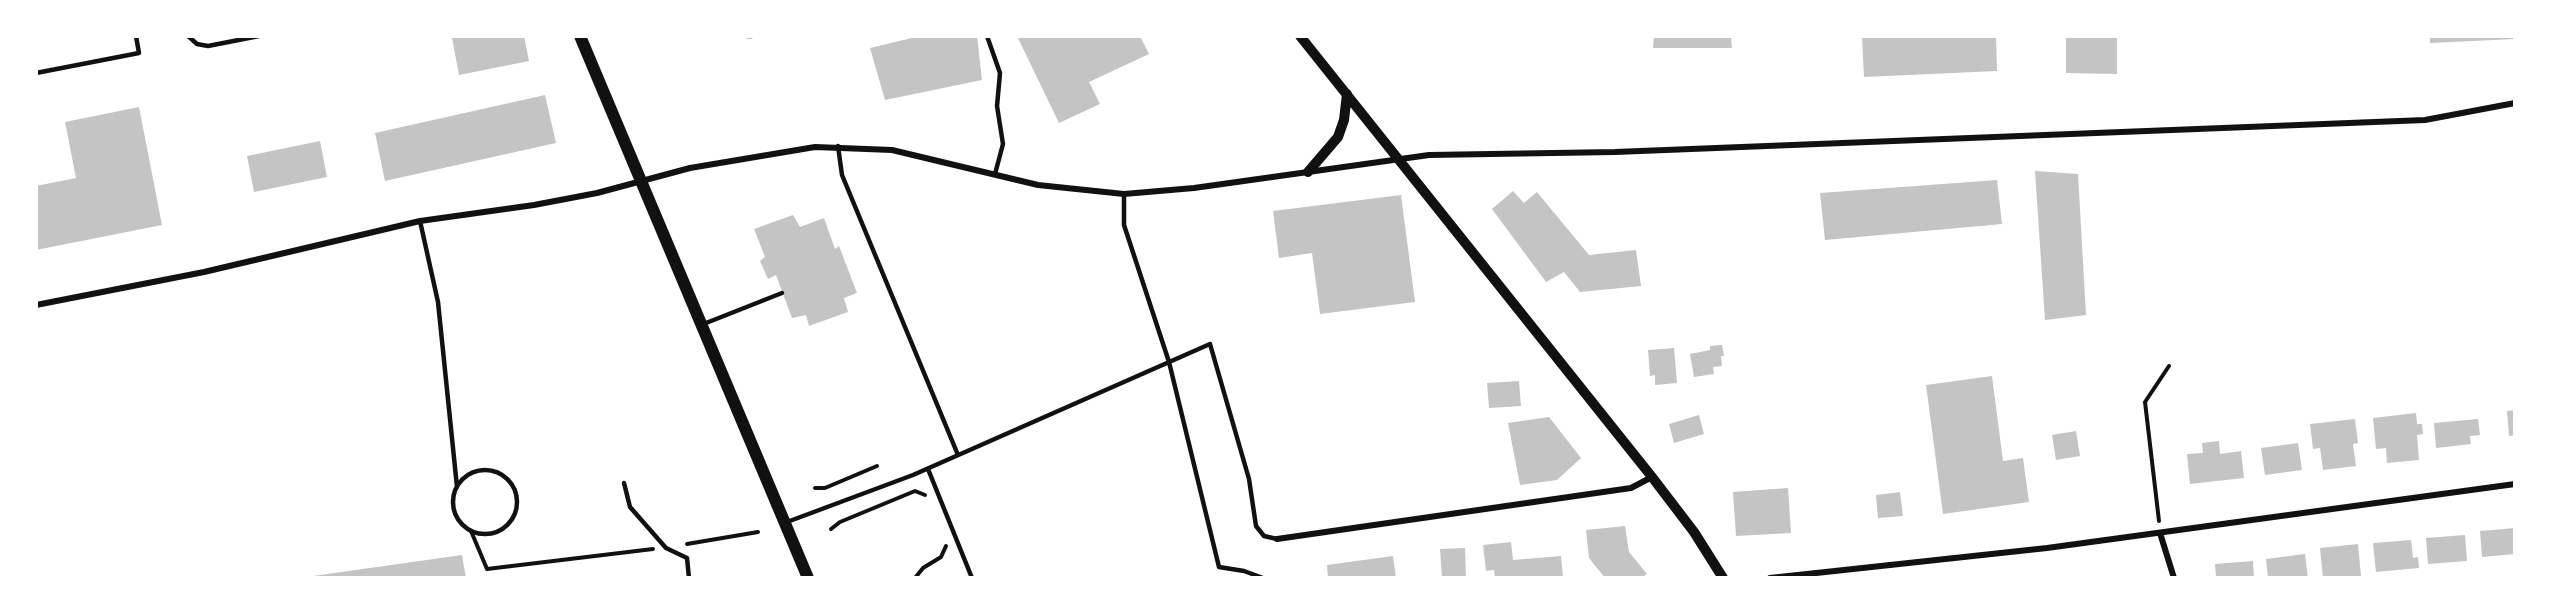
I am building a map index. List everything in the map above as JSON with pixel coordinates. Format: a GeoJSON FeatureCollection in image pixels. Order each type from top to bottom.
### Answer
{"type":"FeatureCollection","features":[{"type":"Feature","properties":{"kind":"main road"},"geometry":{"type":"LineString","coordinates":[[580,36],[808,578]]}},
{"type":"Feature","properties":{"kind":"street"},"geometry":{"type":"LineString","coordinates":[[1300,36],[1652,477],[1707,551],[1723,578]]}},
{"type":"Feature","properties":{"kind":"street"},"geometry":{"type":"LineString","coordinates":[[1308,172],[1338,137],[1347,94]]}},
{"type":"Feature","properties":{"kind":"street"},"geometry":{"type":"LineString","coordinates":[[36,306],[204,272],[420,221],[524,207],[642,182],[690,168],[762,154],[838,146],[892,150],[1051,188],[1124,194],[1194,188],[1400,159],[1474,153],[1615,152],[2425,120],[2515,103]]}},
{"type":"Feature","properties":{"kind":"street"},"geometry":{"type":"LineString","coordinates":[[1277,539],[1631,488],[1652,477]]}},
{"type":"Feature","properties":{"kind":"street"},"geometry":{"type":"LineString","coordinates":[[1770,578],[2160,533],[2515,484]]}},
{"type":"Feature","properties":{"kind":"street"},"geometry":{"type":"LineString","coordinates":[[2160,533],[2174,578]]}},
{"type":"Feature","properties":{"kind":"lane"},"geometry":{"type":"LineString","coordinates":[[36,74],[139,53],[136,36]]}},
{"type":"Feature","properties":{"kind":"lane"},"geometry":{"type":"LineString","coordinates":[[188,36],[197,44],[208,46],[259,36]]}},
{"type":"Feature","properties":{"kind":"lane"},"geometry":{"type":"LineString","coordinates":[[747,36],[752,36]]}},
{"type":"Feature","properties":{"kind":"lane"},"geometry":{"type":"LineString","coordinates":[[987,36],[1000,73],[996,106],[1003,144],[995,174]]}},
{"type":"Feature","properties":{"kind":"lane"},"geometry":{"type":"LineString","coordinates":[[838,146],[842,175],[958,455]]}},
{"type":"Feature","properties":{"kind":"lane"},"geometry":{"type":"LineString","coordinates":[[1124,194],[1124,225],[1169,362],[1219,567],[1244,571],[1263,578]]}},
{"type":"Feature","properties":{"kind":"lane"},"geometry":{"type":"LineString","coordinates":[[420,221],[438,302],[457,487],[454,507],[457,517],[471,531],[492,533],[502,529],[515,512],[515,491],[502,475],[492,471],[472,473],[457,487]]}},
{"type":"Feature","properties":{"kind":"lane"},"geometry":{"type":"LineString","coordinates":[[701,325],[782,293]]}},
{"type":"Feature","properties":{"kind":"lane"},"geometry":{"type":"LineString","coordinates":[[784,523],[928,469],[1210,344],[1249,479],[1256,526],[1264,536],[1277,539]]}},
{"type":"Feature","properties":{"kind":"lane"},"geometry":{"type":"LineString","coordinates":[[928,469],[972,578]]}},
{"type":"Feature","properties":{"kind":"lane"},"geometry":{"type":"LineString","coordinates":[[624,483],[630,507],[666,548],[687,558],[689,578]]}},
{"type":"Feature","properties":{"kind":"path"},"geometry":{"type":"LineString","coordinates":[[2160,533],[2145,402],[2169,366]]}},
{"type":"Feature","properties":{"kind":"path"},"geometry":{"type":"LineString","coordinates":[[815,488],[825,488],[877,466]]}},
{"type":"Feature","properties":{"kind":"path"},"geometry":{"type":"LineString","coordinates":[[831,530],[840,522],[915,491],[924,493],[929,504]]}},
{"type":"Feature","properties":{"kind":"path"},"geometry":{"type":"LineString","coordinates":[[471,531],[486,569],[666,548],[758,532]]}},
{"type":"Feature","properties":{"kind":"path"},"geometry":{"type":"LineString","coordinates":[[915,578],[923,568],[945,552],[944,535]]}},
{"type":"Feature","properties":{"kind":"building"},"geometry":{"type":"Polygon","coordinates":[[[524,36],[529,61],[459,75],[452,38],[524,36]]]}},
{"type":"Feature","properties":{"kind":"building"},"geometry":{"type":"Polygon","coordinates":[[[920,36],[977,36],[982,80],[885,100],[870,48],[920,36]]]}},
{"type":"Feature","properties":{"kind":"building"},"geometry":{"type":"Polygon","coordinates":[[[1017,36],[1146,36],[1141,38],[1149,54],[1089,82],[1100,104],[1059,123],[1017,36]]]}},
{"type":"Feature","properties":{"kind":"building"},"geometry":{"type":"Polygon","coordinates":[[[1654,36],[1731,36],[1732,48],[1653,48],[1654,36]]]}},
{"type":"Feature","properties":{"kind":"building"},"geometry":{"type":"Polygon","coordinates":[[[1862,36],[1996,36],[1997,71],[1864,77],[1862,36]]]}},
{"type":"Feature","properties":{"kind":"building"},"geometry":{"type":"Polygon","coordinates":[[[2066,36],[2117,36],[2117,74],[2066,73],[2066,36]]]}},
{"type":"Feature","properties":{"kind":"building"},"geometry":{"type":"Polygon","coordinates":[[[2430,36],[2515,36],[2515,39],[2430,43],[2430,36]]]}},
{"type":"Feature","properties":{"kind":"building"},"geometry":{"type":"Polygon","coordinates":[[[545,95],[556,143],[385,181],[375,133],[545,95]]]}},
{"type":"Feature","properties":{"kind":"building"},"geometry":{"type":"Polygon","coordinates":[[[139,107],[162,225],[36,250],[36,186],[76,178],[65,122],[139,107]]]}},
{"type":"Feature","properties":{"kind":"building"},"geometry":{"type":"Polygon","coordinates":[[[320,141],[327,177],[254,192],[247,156],[320,141]]]}},
{"type":"Feature","properties":{"kind":"building"},"geometry":{"type":"Polygon","coordinates":[[[2035,171],[2078,174],[2086,315],[2045,320],[2035,171]]]}},
{"type":"Feature","properties":{"kind":"building"},"geometry":{"type":"Polygon","coordinates":[[[1997,180],[2002,224],[1825,240],[1820,193],[1997,180]]]}},
{"type":"Feature","properties":{"kind":"building"},"geometry":{"type":"Polygon","coordinates":[[[1513,191],[1524,203],[1537,192],[1589,255],[1636,250],[1641,286],[1580,292],[1564,272],[1546,282],[1492,209],[1513,191]]]}},
{"type":"Feature","properties":{"kind":"building"},"geometry":{"type":"Polygon","coordinates":[[[1401,195],[1415,302],[1320,314],[1312,253],[1279,258],[1273,211],[1401,195]]]}},
{"type":"Feature","properties":{"kind":"building"},"geometry":{"type":"Polygon","coordinates":[[[793,215],[800,227],[824,218],[835,249],[839,246],[857,293],[844,298],[848,312],[809,326],[806,315],[792,318],[776,275],[768,279],[760,261],[765,257],[754,229],[793,215]]]}},
{"type":"Feature","properties":{"kind":"building"},"geometry":{"type":"Polygon","coordinates":[[[1722,345],[1724,356],[1721,356],[1722,366],[1713,367],[1714,374],[1694,377],[1690,354],[1710,350],[1710,346],[1722,345]]]}},
{"type":"Feature","properties":{"kind":"building"},"geometry":{"type":"Polygon","coordinates":[[[1674,348],[1677,383],[1655,385],[1655,375],[1650,376],[1648,350],[1674,348]]]}},
{"type":"Feature","properties":{"kind":"building"},"geometry":{"type":"Polygon","coordinates":[[[1992,376],[2003,461],[2023,458],[2029,502],[1943,514],[1926,385],[1992,376]]]}},
{"type":"Feature","properties":{"kind":"building"},"geometry":{"type":"Polygon","coordinates":[[[1519,381],[1521,406],[1489,408],[1487,383],[1519,381]]]}},
{"type":"Feature","properties":{"kind":"building"},"geometry":{"type":"Polygon","coordinates":[[[2515,410],[2515,435],[2509,436],[2507,411],[2515,410]]]}},
{"type":"Feature","properties":{"kind":"building"},"geometry":{"type":"Polygon","coordinates":[[[2416,413],[2417,424],[2422,424],[2423,434],[2417,435],[2419,460],[2387,463],[2386,448],[2376,449],[2373,418],[2416,413]]]}},
{"type":"Feature","properties":{"kind":"building"},"geometry":{"type":"Polygon","coordinates":[[[1699,415],[1704,434],[1674,443],[1669,424],[1699,415]]]}},
{"type":"Feature","properties":{"kind":"building"},"geometry":{"type":"Polygon","coordinates":[[[1549,417],[1581,458],[1557,480],[1520,485],[1508,423],[1549,417]]]}},
{"type":"Feature","properties":{"kind":"building"},"geometry":{"type":"Polygon","coordinates":[[[2355,419],[2358,443],[2353,444],[2356,466],[2323,470],[2320,448],[2313,449],[2310,424],[2355,419]]]}},
{"type":"Feature","properties":{"kind":"building"},"geometry":{"type":"Polygon","coordinates":[[[2478,419],[2480,435],[2470,436],[2471,444],[2436,448],[2434,423],[2478,419]]]}},
{"type":"Feature","properties":{"kind":"building"},"geometry":{"type":"Polygon","coordinates":[[[2076,431],[2080,456],[2056,460],[2052,435],[2076,431]]]}},
{"type":"Feature","properties":{"kind":"building"},"geometry":{"type":"Polygon","coordinates":[[[2219,441],[2220,454],[2241,451],[2244,478],[2190,484],[2187,454],[2203,453],[2202,443],[2219,441]]]}},
{"type":"Feature","properties":{"kind":"building"},"geometry":{"type":"Polygon","coordinates":[[[2298,443],[2302,470],[2265,475],[2261,448],[2298,443]]]}},
{"type":"Feature","properties":{"kind":"building"},"geometry":{"type":"Polygon","coordinates":[[[1788,488],[1791,533],[1736,536],[1733,492],[1788,488]]]}},
{"type":"Feature","properties":{"kind":"building"},"geometry":{"type":"Polygon","coordinates":[[[1900,492],[1903,516],[1878,518],[1876,495],[1900,492]]]}},
{"type":"Feature","properties":{"kind":"building"},"geometry":{"type":"Polygon","coordinates":[[[1625,526],[1629,552],[1647,574],[1641,578],[1605,578],[1589,558],[1586,530],[1625,526]]]}},
{"type":"Feature","properties":{"kind":"building"},"geometry":{"type":"Polygon","coordinates":[[[2515,528],[2515,554],[2482,557],[2480,531],[2515,528]]]}},
{"type":"Feature","properties":{"kind":"building"},"geometry":{"type":"Polygon","coordinates":[[[2465,535],[2467,561],[2428,564],[2426,538],[2465,535]]]}},
{"type":"Feature","properties":{"kind":"building"},"geometry":{"type":"Polygon","coordinates":[[[2411,540],[2413,558],[2418,557],[2419,568],[2376,572],[2373,543],[2411,540]]]}},
{"type":"Feature","properties":{"kind":"building"},"geometry":{"type":"Polygon","coordinates":[[[1511,542],[1513,560],[1561,556],[1563,578],[1495,578],[1494,570],[1486,571],[1483,545],[1511,542]]]}},
{"type":"Feature","properties":{"kind":"building"},"geometry":{"type":"Polygon","coordinates":[[[2358,544],[2361,576],[2323,578],[2320,548],[2358,544]]]}},
{"type":"Feature","properties":{"kind":"building"},"geometry":{"type":"Polygon","coordinates":[[[1465,548],[1466,578],[1442,578],[1440,549],[1465,548]]]}},
{"type":"Feature","properties":{"kind":"building"},"geometry":{"type":"Polygon","coordinates":[[[2305,554],[2308,578],[2268,578],[2266,559],[2305,554]]]}},
{"type":"Feature","properties":{"kind":"building"},"geometry":{"type":"Polygon","coordinates":[[[462,555],[466,578],[306,578],[306,577],[462,555]]]}},
{"type":"Feature","properties":{"kind":"building"},"geometry":{"type":"Polygon","coordinates":[[[1393,556],[1396,578],[1328,578],[1327,565],[1393,556]]]}},
{"type":"Feature","properties":{"kind":"building"},"geometry":{"type":"Polygon","coordinates":[[[2253,561],[2254,578],[2216,578],[2215,564],[2253,561]]]}}]}
